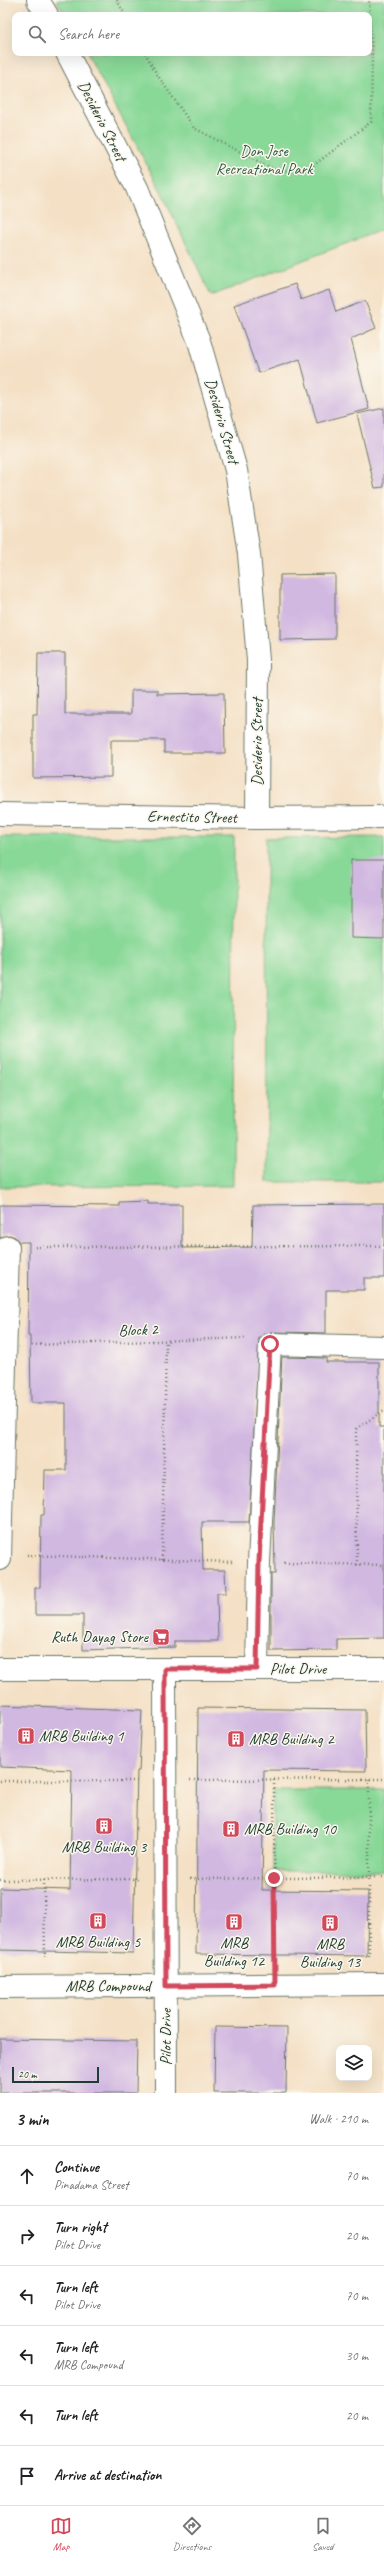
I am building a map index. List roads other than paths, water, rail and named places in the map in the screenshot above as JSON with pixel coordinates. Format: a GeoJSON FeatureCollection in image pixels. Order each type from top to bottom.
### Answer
{"type":"FeatureCollection","features":[{"type":"Feature","properties":{"kind":"street"},"geometry":{"type":"LineString","coordinates":[[38,0],[45,12]]}},
{"type":"Feature","properties":{"kind":"street","name":"Desiderio Street"},"geometry":{"type":"LineString","coordinates":[[69,56],[137,188],[199,341],[236,470],[248,554],[258,660],[257,818]]}},
{"type":"Feature","properties":{"kind":"street","name":"Ernestito Street"},"geometry":{"type":"LineString","coordinates":[[0,814],[257,818],[384,817]]}},
{"type":"Feature","properties":{"kind":"street"},"geometry":{"type":"LineString","coordinates":[[0,1558],[3,1345],[8,1248]]}},
{"type":"Feature","properties":{"kind":"street"},"geometry":{"type":"LineString","coordinates":[[257,1669],[259,1562],[270,1344],[384,1347]]}},
{"type":"Feature","properties":{"kind":"street","name":"Pilot Drive"},"geometry":{"type":"LineString","coordinates":[[0,1669],[384,1669]]}},
{"type":"Feature","properties":{"kind":"street","name":"Pilot Drive"},"geometry":{"type":"LineString","coordinates":[[165,1669],[166,2093]]}},
{"type":"Feature","properties":{"kind":"street","name":"MRB Compound"},"geometry":{"type":"LineString","coordinates":[[0,1987],[377,1984]]}},
{"type":"Feature","properties":{"kind":"place","name":"Ruth Dayag Store"},"geometry":{"type":"Point","coordinates":[161,1637]}},
{"type":"Feature","properties":{"kind":"place","name":"MRB Building 1"},"geometry":{"type":"Point","coordinates":[26,1736]}},
{"type":"Feature","properties":{"kind":"place","name":"MRB Building 2"},"geometry":{"type":"Point","coordinates":[236,1739]}},
{"type":"Feature","properties":{"kind":"place","name":"MRB Building 3"},"geometry":{"type":"Point","coordinates":[104,1826]}},
{"type":"Feature","properties":{"kind":"place","name":"MRB Building 10"},"geometry":{"type":"Point","coordinates":[231,1829]}},
{"type":"Feature","properties":{"kind":"place","name":"MRB Building 5"},"geometry":{"type":"Point","coordinates":[98,1921]}},
{"type":"Feature","properties":{"kind":"place","name":"MRB Building 12"},"geometry":{"type":"Point","coordinates":[234,1922]}},
{"type":"Feature","properties":{"kind":"place","name":"MRB Building 13"},"geometry":{"type":"Point","coordinates":[330,1923]}},
{"type":"Feature","properties":{"kind":"park label","name":"Don Jose Recreational Park"},"geometry":{"type":"Point","coordinates":[264,160]}}]}
